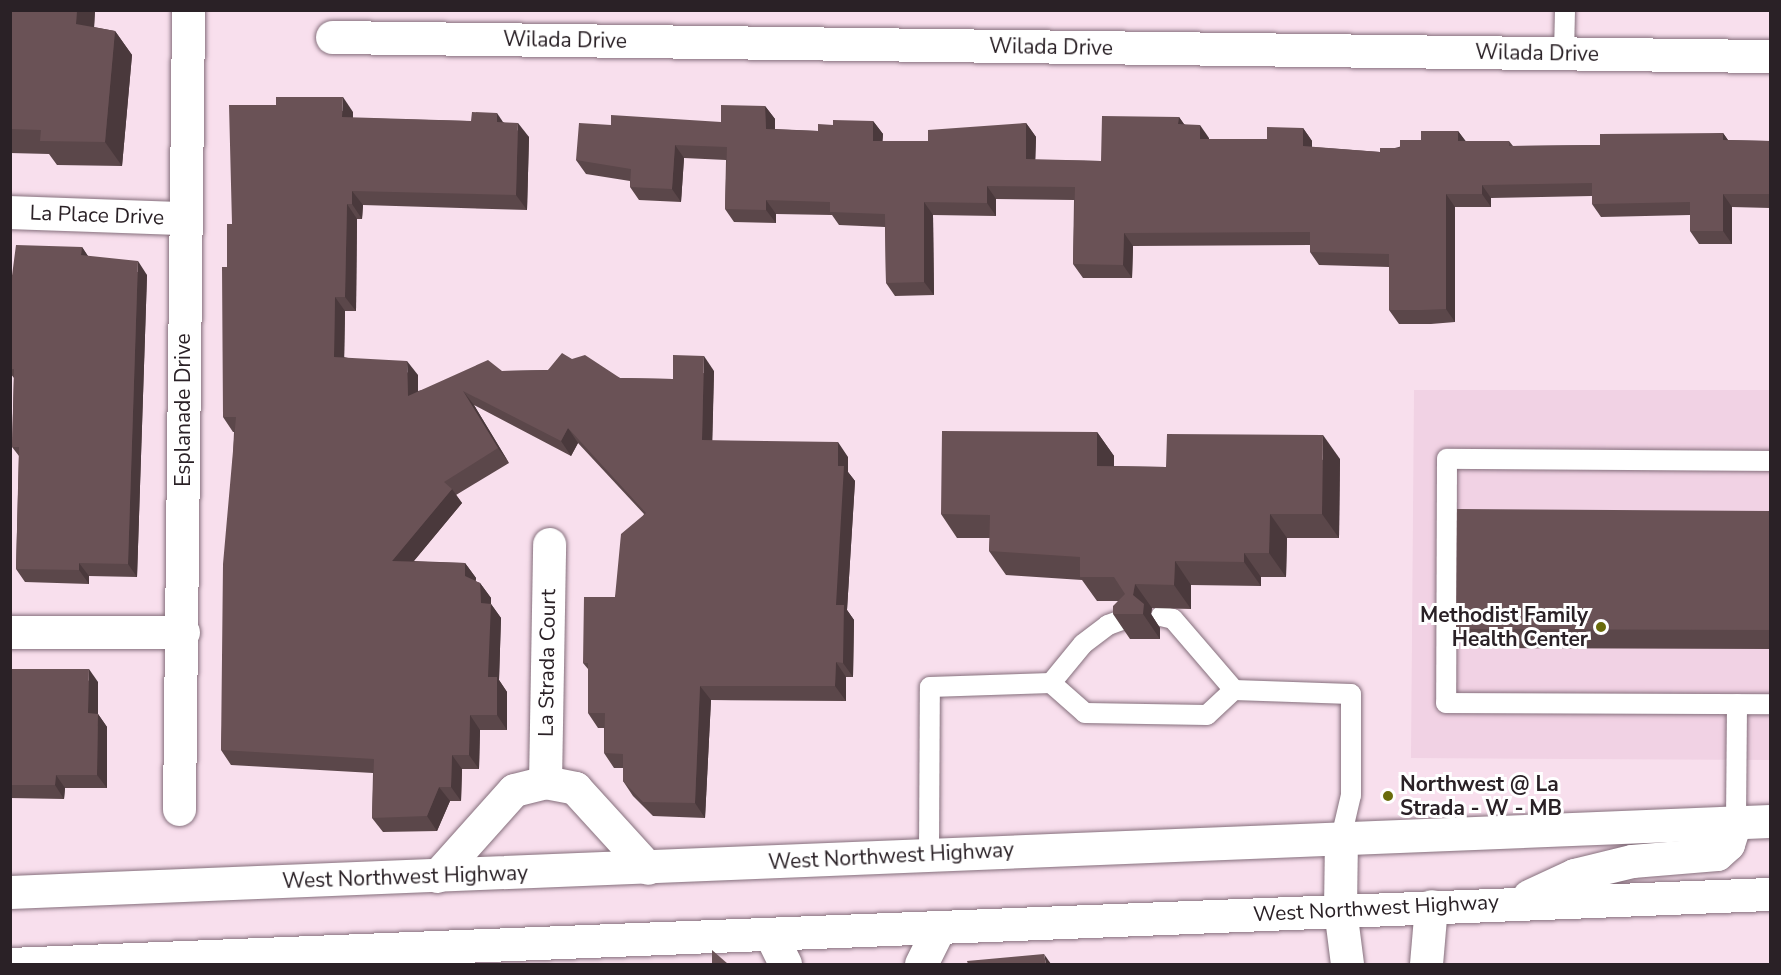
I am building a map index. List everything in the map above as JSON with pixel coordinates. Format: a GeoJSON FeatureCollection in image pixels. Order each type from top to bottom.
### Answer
{"type":"FeatureCollection","features":[{"type":"Feature","properties":{"kind":"main road","name":"Esplanade Drive"},"geometry":{"type":"LineString","coordinates":[[179,809],[183,632],[184,218],[188,10]]}},
{"type":"Feature","properties":{"kind":"main road","name":"Wilada Drive"},"geometry":{"type":"LineString","coordinates":[[332,37],[1770,56]]}},
{"type":"Feature","properties":{"kind":"main road","name":"La Place Drive"},"geometry":{"type":"LineString","coordinates":[[10,212],[184,218]]}},
{"type":"Feature","properties":{"kind":"main road","name":"La Strada Court"},"geometry":{"type":"LineString","coordinates":[[545,782],[549,544]]}},
{"type":"Feature","properties":{"kind":"main road"},"geometry":{"type":"LineString","coordinates":[[10,632],[183,632]]}},
{"type":"Feature","properties":{"kind":"main road"},"geometry":{"type":"LineString","coordinates":[[437,876],[514,790],[545,782],[575,788],[648,868]]}},
{"type":"Feature","properties":{"kind":"main road"},"geometry":{"type":"LineString","coordinates":[[1516,902],[1574,875],[1632,861],[1717,854],[1728,844],[1736,820]]}},
{"type":"Feature","properties":{"kind":"main road","name":"West Northwest Highway"},"geometry":{"type":"LineString","coordinates":[[10,892],[648,868],[928,853],[1341,838],[1736,820],[1770,821]]}},
{"type":"Feature","properties":{"kind":"main road"},"geometry":{"type":"LineString","coordinates":[[1341,838],[1340,909],[1347,964]]}},
{"type":"Feature","properties":{"kind":"main road","name":"West Northwest Highway"},"geometry":{"type":"LineString","coordinates":[[20,964],[939,928],[1340,909],[1770,894]]}},
{"type":"Feature","properties":{"kind":"main road"},"geometry":{"type":"LineString","coordinates":[[1426,964],[1431,906]]}},
{"type":"Feature","properties":{"kind":"main road"},"geometry":{"type":"LineString","coordinates":[[921,964],[939,928]]}},
{"type":"Feature","properties":{"kind":"main road"},"geometry":{"type":"LineString","coordinates":[[771,935],[785,964]]}},
{"type":"Feature","properties":{"kind":"lane"},"geometry":{"type":"LineString","coordinates":[[1564,54],[1565,10]]}},
{"type":"Feature","properties":{"kind":"lane"},"geometry":{"type":"LineString","coordinates":[[1770,461],[1447,459],[1446,703],[1770,704]]}},
{"type":"Feature","properties":{"kind":"lane"},"geometry":{"type":"LineString","coordinates":[[1161,616],[1173,619],[1234,690]]}},
{"type":"Feature","properties":{"kind":"lane"},"geometry":{"type":"LineString","coordinates":[[1051,683],[1083,644],[1108,624],[1130,617]]}},
{"type":"Feature","properties":{"kind":"lane"},"geometry":{"type":"LineString","coordinates":[[928,853],[930,687],[1051,683],[1085,713],[1207,716],[1234,690],[1351,694],[1351,795],[1341,838]]}},
{"type":"Feature","properties":{"kind":"lane"},"geometry":{"type":"LineString","coordinates":[[1736,820],[1737,704]]}},
{"type":"Feature","properties":{"kind":"shaded area"},"geometry":{"type":"Polygon","coordinates":[[[1414,390],[1770,390],[1770,760],[1411,758],[1414,390]]]}},
{"type":"Feature","properties":{"kind":"building"},"geometry":{"type":"Polygon","coordinates":[[[10,10],[77,10],[76,24],[115,31],[105,142],[40,141],[41,130],[10,129],[10,10]]]}},
{"type":"Feature","properties":{"kind":"building"},"geometry":{"type":"Polygon","coordinates":[[[276,97],[343,97],[342,117],[471,121],[472,112],[497,113],[497,122],[518,123],[516,195],[352,191],[352,204],[347,204],[345,297],[335,297],[334,357],[407,361],[408,396],[488,360],[502,371],[548,370],[562,353],[572,359],[585,355],[620,378],[673,379],[673,355],[704,356],[702,440],[838,442],[838,466],[844,466],[836,605],[844,605],[843,663],[836,662],[835,686],[700,686],[695,803],[643,802],[623,781],[623,754],[604,753],[605,713],[588,713],[588,663],[583,663],[584,597],[615,597],[621,534],[646,513],[568,428],[561,441],[463,391],[498,448],[444,482],[452,489],[392,561],[465,563],[465,576],[480,583],[481,603],[491,604],[488,677],[497,677],[497,715],[470,715],[469,755],[452,755],[451,787],[439,787],[427,816],[372,818],[374,759],[221,750],[223,564],[236,417],[223,417],[222,267],[227,267],[227,224],[232,224],[229,105],[276,105],[276,97]]]}},
{"type":"Feature","properties":{"kind":"building"},"geometry":{"type":"Polygon","coordinates":[[[721,105],[765,106],[766,129],[818,131],[818,124],[833,125],[833,120],[873,121],[873,141],[928,141],[928,130],[1026,123],[1026,159],[1101,161],[1102,116],[1179,117],[1178,124],[1200,125],[1200,139],[1267,139],[1267,127],[1303,128],[1303,146],[1380,152],[1380,148],[1400,148],[1400,140],[1421,140],[1421,131],[1458,131],[1458,141],[1509,141],[1509,146],[1600,145],[1600,134],[1723,133],[1723,140],[1770,141],[1770,194],[1723,194],[1723,231],[1690,231],[1690,202],[1592,204],[1592,183],[1482,185],[1482,194],[1446,194],[1446,309],[1389,310],[1389,254],[1310,252],[1310,232],[1124,233],[1123,265],[1073,264],[1075,187],[987,186],[987,203],[924,202],[924,282],[886,283],[885,214],[830,212],[830,202],[766,200],[766,210],[725,209],[727,147],[675,145],[672,189],[630,187],[631,169],[576,160],[579,123],[611,125],[611,115],[721,122],[721,105]]]}},
{"type":"Feature","properties":{"kind":"building"},"geometry":{"type":"Polygon","coordinates":[[[16,245],[82,247],[81,255],[138,261],[128,564],[79,563],[79,570],[16,569],[19,447],[12,447],[14,369],[10,369],[10,291],[16,245]]]}},
{"type":"Feature","properties":{"kind":"building"},"geometry":{"type":"Polygon","coordinates":[[[942,431],[1097,432],[1097,466],[1166,467],[1167,434],[1323,435],[1322,514],[1270,514],[1269,553],[1244,553],[1244,562],[1175,561],[1174,585],[1135,584],[1133,595],[1144,604],[1143,614],[1113,614],[1113,606],[1125,594],[1114,577],[1080,577],[1080,557],[989,551],[990,515],[941,514],[942,431]]]}},
{"type":"Feature","properties":{"kind":"building"},"geometry":{"type":"Polygon","coordinates":[[[1457,509],[1770,511],[1770,630],[1456,629],[1457,509]]]}},
{"type":"Feature","properties":{"kind":"building"},"geometry":{"type":"Polygon","coordinates":[[[10,669],[89,669],[88,713],[98,714],[97,775],[56,775],[55,785],[10,785],[10,669]]]}},
{"type":"Feature","properties":{"kind":"building"},"geometry":{"type":"Polygon","coordinates":[[[712,950],[728,964],[712,964],[712,950]]]}},
{"type":"Feature","properties":{"kind":"building"},"geometry":{"type":"Polygon","coordinates":[[[1044,954],[1046,964],[968,964],[967,961],[1044,954]]]}},
{"type":"Feature","properties":{"kind":"place","name":"Methodist Family Health Center"},"geometry":{"type":"Point","coordinates":[1601,627]}},
{"type":"Feature","properties":{"kind":"place","name":"Northwest @ La Strada - W - MB"},"geometry":{"type":"Point","coordinates":[1388,796]}}]}
